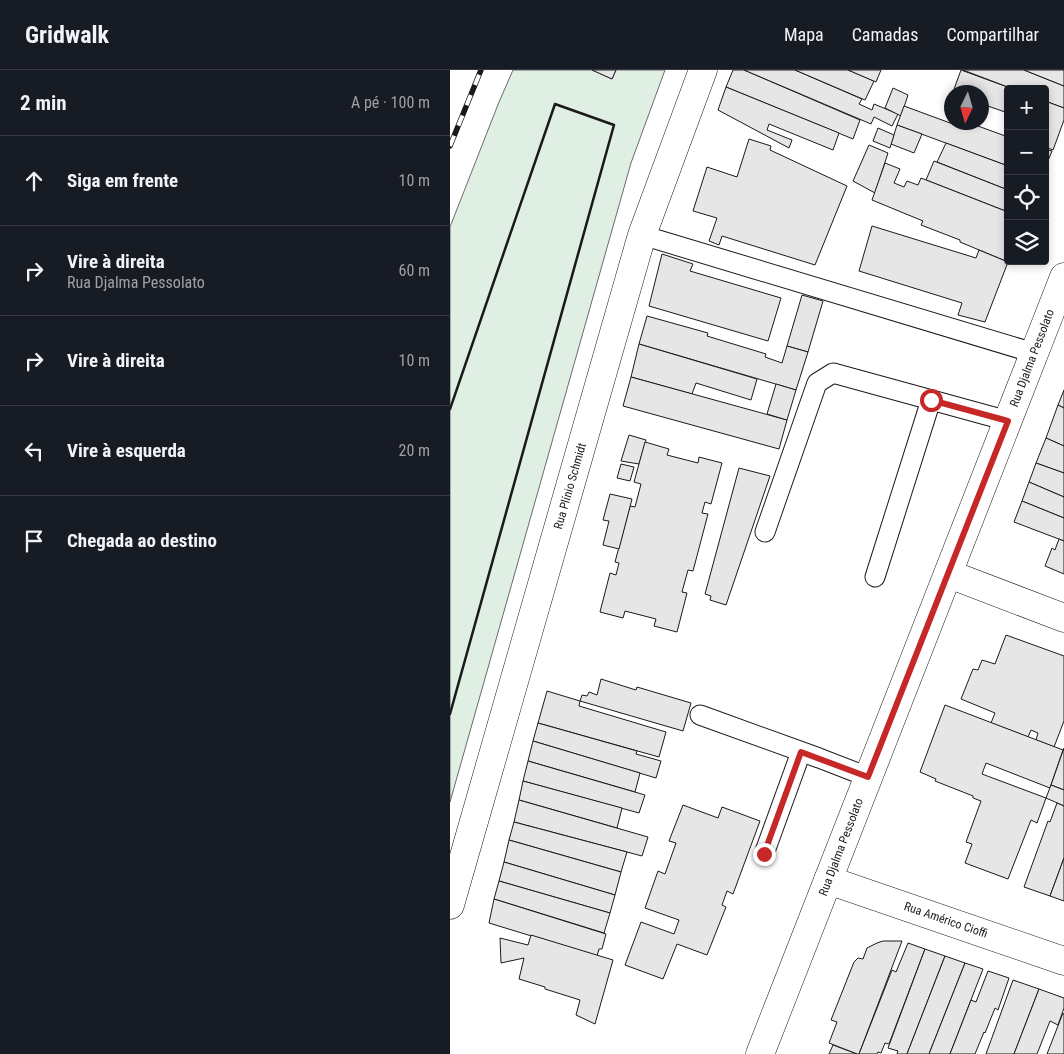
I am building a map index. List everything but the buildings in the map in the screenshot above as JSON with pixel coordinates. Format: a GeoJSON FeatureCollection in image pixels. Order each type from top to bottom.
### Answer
{"type":"FeatureCollection","features":[{"type":"Feature","properties":{"kind":"street","name":"Rua Plínio Schmidt"},"geometry":{"type":"LineString","coordinates":[[450,905],[642,235],[703,70]]}},
{"type":"Feature","properties":{"kind":"street","name":"Rua Djalma Pessolato"},"geometry":{"type":"LineString","coordinates":[[760,1054],[1064,277]]}},
{"type":"Feature","properties":{"kind":"street"},"geometry":{"type":"LineString","coordinates":[[949,574],[1064,618]]}},
{"type":"Feature","properties":{"kind":"street","name":"Rua Américo Cioffi"},"geometry":{"type":"LineString","coordinates":[[828,880],[1064,961]]}},
{"type":"Feature","properties":{"kind":"lane"},"geometry":{"type":"LineString","coordinates":[[642,235],[1034,353]]}},
{"type":"Feature","properties":{"kind":"lane"},"geometry":{"type":"LineString","coordinates":[[765,532],[817,383],[833,374],[1008,421]]}},
{"type":"Feature","properties":{"kind":"lane"},"geometry":{"type":"LineString","coordinates":[[875,577],[931,400]]}},
{"type":"Feature","properties":{"kind":"lane"},"geometry":{"type":"LineString","coordinates":[[700,715],[868,777]]}},
{"type":"Feature","properties":{"kind":"lane"},"geometry":{"type":"LineString","coordinates":[[764,854],[801,752]]}},
{"type":"Feature","properties":{"kind":"green space"},"geometry":{"type":"Polygon","coordinates":[[[513,70],[592,70],[612,79],[616,70],[665,70],[631,163],[450,802],[450,227],[513,70]]]}},
{"type":"Feature","properties":{"kind":"railway"},"geometry":{"type":"LineString","coordinates":[[450,146],[481,70]]}},
{"type":"Feature","properties":{"kind":"wall"},"geometry":{"type":"LineString","coordinates":[[450,409],[555,104],[614,125],[450,714]]}},
{"type":"Feature","properties":{"kind":"route"},"geometry":{"type":"LineString","coordinates":[[764,854],[801,752],[868,777],[1008,421],[931,400]]}}]}
